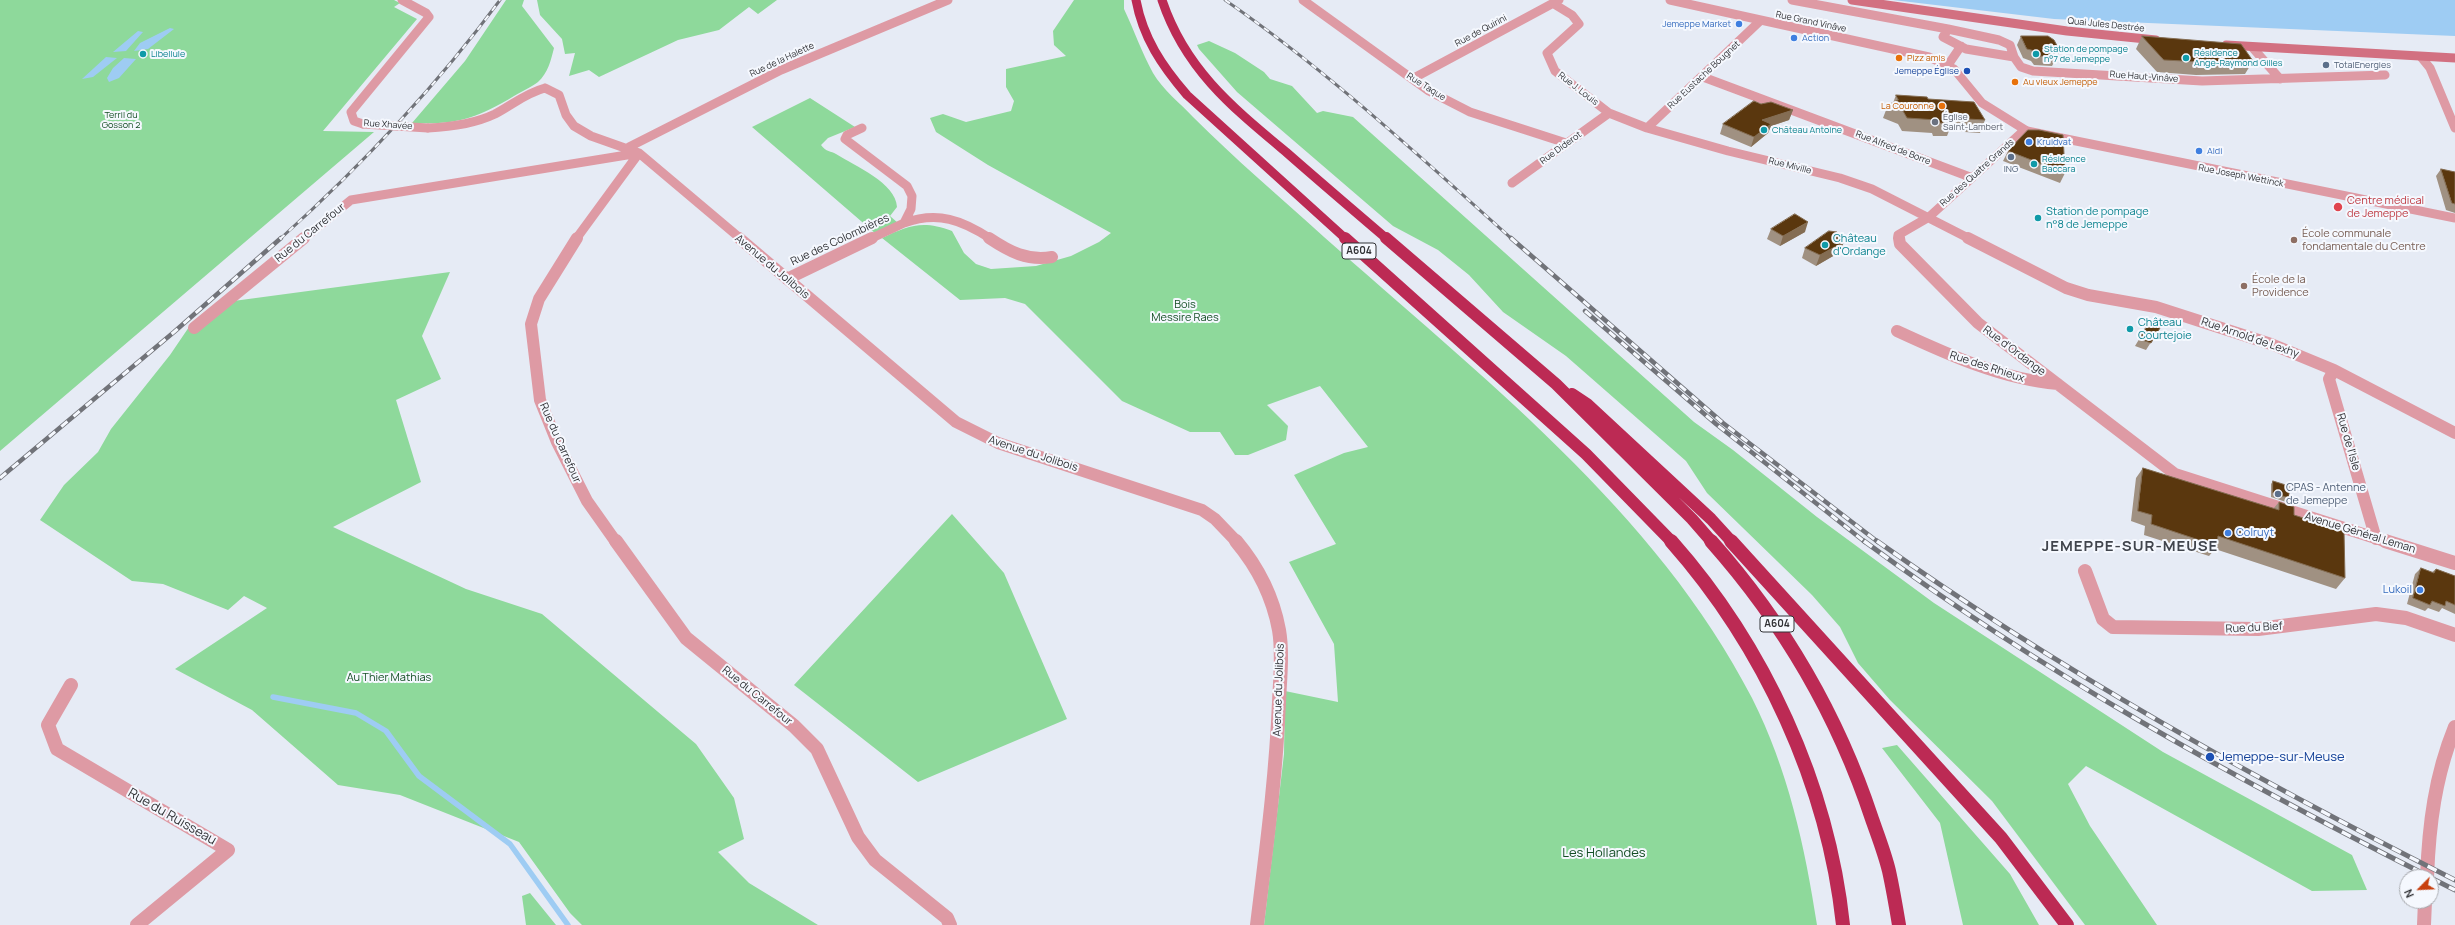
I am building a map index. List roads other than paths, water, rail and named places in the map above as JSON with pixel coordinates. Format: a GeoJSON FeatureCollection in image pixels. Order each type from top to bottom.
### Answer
{"type":"FeatureCollection","features":[{"type":"Feature","properties":{"kind":"highway","name":"A604"},"geometry":{"type":"LineString","coordinates":[[1136,0],[1144,35],[1173,79],[1197,106],[1568,436],[1658,528],[1706,584],[1744,642],[1771,688],[1792,733],[1812,785],[1836,872],[1843,925]]}},
{"type":"Feature","properties":{"kind":"highway","name":"A604"},"geometry":{"type":"LineString","coordinates":[[1162,0],[1172,31],[1182,50],[1228,103],[1556,384],[1692,519],[1743,577],[1784,634],[1837,727],[1860,782],[1888,870],[1899,925]]}},
{"type":"Feature","properties":{"kind":"highway"},"geometry":{"type":"LineString","coordinates":[[1556,384],[1587,404],[1711,519],[2001,838],[2067,925]]}},
{"type":"Feature","properties":{"kind":"main road","name":"Quai Jules Destrée"},"geometry":{"type":"LineString","coordinates":[[1852,0],[2067,31],[2163,40]]}},
{"type":"Feature","properties":{"kind":"main road"},"geometry":{"type":"LineString","coordinates":[[2215,45],[2455,58]]}},
{"type":"Feature","properties":{"kind":"street","name":"Rue Xhavée"},"geometry":{"type":"LineString","coordinates":[[402,0],[426,12],[429,17],[351,112],[354,121],[363,124],[428,128],[451,127],[487,117],[546,83]]}},
{"type":"Feature","properties":{"kind":"street","name":"Rue de la Halette"},"geometry":{"type":"LineString","coordinates":[[634,150],[781,70],[948,0]]}},
{"type":"Feature","properties":{"kind":"street","name":"Rue Taque"},"geometry":{"type":"LineString","coordinates":[[1303,0],[1431,92],[1470,112],[1566,143]]}},
{"type":"Feature","properties":{"kind":"street","name":"Rue Grand Vinâve"},"geometry":{"type":"LineString","coordinates":[[1670,0],[1929,57],[1948,65],[1958,73],[1988,108],[2027,131]]}},
{"type":"Feature","properties":{"kind":"street","name":"Rue Haut-Vinâve"},"geometry":{"type":"LineString","coordinates":[[1792,0],[2005,42],[2010,45],[2014,57],[2021,67],[2033,71],[2202,80],[2385,75]]}},
{"type":"Feature","properties":{"kind":"street","name":"Rue de Quirini"},"geometry":{"type":"LineString","coordinates":[[1412,79],[1556,2]]}},
{"type":"Feature","properties":{"kind":"street","name":"Rue J. Louis"},"geometry":{"type":"LineString","coordinates":[[1556,2],[1572,15],[1579,24],[1547,52],[1552,67],[1583,94],[1609,113],[1647,128]]}},
{"type":"Feature","properties":{"kind":"street","name":"Rue Eustache Bougnet"},"geometry":{"type":"LineString","coordinates":[[1647,128],[1703,77],[1760,21]]}},
{"type":"Feature","properties":{"kind":"street"},"geometry":{"type":"LineString","coordinates":[[1948,30],[1943,36],[1944,39],[1961,46],[1998,55],[2014,57]]}},
{"type":"Feature","properties":{"kind":"street"},"geometry":{"type":"LineString","coordinates":[[1948,65],[1961,46]]}},
{"type":"Feature","properties":{"kind":"street"},"geometry":{"type":"LineString","coordinates":[[2252,47],[2280,79]]}},
{"type":"Feature","properties":{"kind":"street"},"geometry":{"type":"LineString","coordinates":[[2421,57],[2430,68],[2455,128]]}},
{"type":"Feature","properties":{"kind":"street","name":"Rue Alfred de Borre"},"geometry":{"type":"LineString","coordinates":[[1703,77],[1970,177]]}},
{"type":"Feature","properties":{"kind":"street","name":"Avenue du Jolibois"},"geometry":{"type":"LineString","coordinates":[[546,83],[559,95],[567,116],[577,127],[599,139],[634,150],[944,414],[967,429],[998,443],[1202,510],[1217,520],[1231,535],[1256,572],[1271,602],[1277,620],[1281,640],[1278,735],[1257,925]]}},
{"type":"Feature","properties":{"kind":"street","name":"Rue Diderot"},"geometry":{"type":"LineString","coordinates":[[1512,183],[1609,113]]}},
{"type":"Feature","properties":{"kind":"street","name":"Rue des Colombières"},"geometry":{"type":"LineString","coordinates":[[862,128],[847,135],[845,139],[910,190],[913,206],[904,223]]}},
{"type":"Feature","properties":{"kind":"street","name":"Rue Miville"},"geometry":{"type":"LineString","coordinates":[[1647,128],[1728,151],[1840,178],[1872,189],[1929,217]]}},
{"type":"Feature","properties":{"kind":"street","name":"Rue des Quatre Grands"},"geometry":{"type":"LineString","coordinates":[[1929,217],[1970,177],[2020,134],[2027,131]]}},
{"type":"Feature","properties":{"kind":"street","name":"Rue Joseph Wettinck"},"geometry":{"type":"LineString","coordinates":[[2027,131],[2455,218]]}},
{"type":"Feature","properties":{"kind":"street","name":"Rue du Carrefour"},"geometry":{"type":"LineString","coordinates":[[194,328],[351,200],[493,176],[551,169],[634,150]]}},
{"type":"Feature","properties":{"kind":"street","name":"Rue du Carrefour"},"geometry":{"type":"LineString","coordinates":[[634,150],[568,250],[539,299],[531,324],[540,400],[557,442],[587,501],[686,638],[794,726],[817,749],[858,837],[875,860],[947,918],[950,925]]}},
{"type":"Feature","properties":{"kind":"street","name":"Rue des Colombières"},"geometry":{"type":"LineString","coordinates":[[787,279],[904,223],[926,217],[954,218],[1023,257],[1041,260],[1052,257]]}},
{"type":"Feature","properties":{"kind":"street","name":"Rue Arnold de Lexhy"},"geometry":{"type":"LineString","coordinates":[[1929,217],[2066,288],[2088,295],[2140,303],[2171,311],[2256,338],[2334,370],[2455,433]]}},
{"type":"Feature","properties":{"kind":"street","name":"Rue d'Ordange"},"geometry":{"type":"LineString","coordinates":[[1929,217],[1898,235],[1900,244],[1978,323],[2175,474]]}},
{"type":"Feature","properties":{"kind":"street","name":"Rue des Rhieux"},"geometry":{"type":"LineString","coordinates":[[1897,331],[1957,359],[2040,384],[2058,384]]}},
{"type":"Feature","properties":{"kind":"street","name":"Rue de l'Isle"},"geometry":{"type":"LineString","coordinates":[[2334,370],[2329,379],[2376,539]]}},
{"type":"Feature","properties":{"kind":"street","name":"Avenue Général Leman"},"geometry":{"type":"LineString","coordinates":[[2175,474],[2455,563]]}},
{"type":"Feature","properties":{"kind":"street","name":"Rue du Bief"},"geometry":{"type":"LineString","coordinates":[[2085,571],[2103,619],[2113,627],[2258,629],[2376,614],[2406,618],[2455,635]]}},
{"type":"Feature","properties":{"kind":"street","name":"Rue du Ruisseau"},"geometry":{"type":"LineString","coordinates":[[71,685],[48,725],[57,749],[228,850],[136,925]]}},
{"type":"Feature","properties":{"kind":"street"},"geometry":{"type":"LineString","coordinates":[[2427,869],[2435,783],[2451,746],[2455,727]]}},
{"type":"Feature","properties":{"kind":"street"},"geometry":{"type":"LineString","coordinates":[[2424,925],[2425,909]]}},
{"type":"Feature","properties":{"kind":"water"},"geometry":{"type":"Polygon","coordinates":[[[1893,0],[2455,0],[2455,36],[2054,19],[1893,0]]]}},
{"type":"Feature","properties":{"kind":"water"},"geometry":{"type":"Polygon","coordinates":[[[170,28],[174,29],[148,49],[134,51],[140,43],[170,28]]]}},
{"type":"Feature","properties":{"kind":"water"},"geometry":{"type":"Polygon","coordinates":[[[138,31],[143,32],[126,51],[113,52],[138,31]]]}},
{"type":"Feature","properties":{"kind":"water"},"geometry":{"type":"Polygon","coordinates":[[[106,57],[117,58],[93,77],[82,79],[106,57]]]}},
{"type":"Feature","properties":{"kind":"water"},"geometry":{"type":"Polygon","coordinates":[[[124,58],[136,59],[119,78],[109,82],[107,78],[113,68],[124,58]]]}},
{"type":"Feature","properties":{"kind":"waterway"},"geometry":{"type":"LineString","coordinates":[[273,697],[356,713],[386,731],[419,776],[510,844],[568,925]]}},
{"type":"Feature","properties":{"kind":"railway"},"geometry":{"type":"LineString","coordinates":[[280,239],[368,155],[396,125],[450,64],[500,0]]}},
{"type":"Feature","properties":{"kind":"railway"},"geometry":{"type":"LineString","coordinates":[[1225,0],[1263,27],[1337,85],[1512,239]]}},
{"type":"Feature","properties":{"kind":"railway"},"geometry":{"type":"LineString","coordinates":[[0,478],[174,332],[281,238]]}},
{"type":"Feature","properties":{"kind":"railway"},"geometry":{"type":"LineString","coordinates":[[1511,238],[1723,423],[1878,542]]}},
{"type":"Feature","properties":{"kind":"railway"},"geometry":{"type":"LineString","coordinates":[[1585,311],[1716,424],[1865,542]]}},
{"type":"Feature","properties":{"kind":"railway"},"geometry":{"type":"LineString","coordinates":[[1864,541],[1931,589],[2069,679],[2211,762],[2414,869]]}},
{"type":"Feature","properties":{"kind":"railway"},"geometry":{"type":"LineString","coordinates":[[1877,541],[2016,635],[2088,679],[2232,763],[2455,880]]}},
{"type":"Feature","properties":{"kind":"railway"},"geometry":{"type":"LineString","coordinates":[[2439,882],[2455,890]]}},
{"type":"Feature","properties":{"kind":"place","name":"Jemeppe Market"},"geometry":{"type":"Point","coordinates":[1739,24]}},
{"type":"Feature","properties":{"kind":"place","name":"Action"},"geometry":{"type":"Point","coordinates":[1794,38]}},
{"type":"Feature","properties":{"kind":"place","name":"Libellule"},"geometry":{"type":"Point","coordinates":[143,54]}},
{"type":"Feature","properties":{"kind":"place","name":"Station de pompage n°7 de Jemeppe"},"geometry":{"type":"Point","coordinates":[2036,54]}},
{"type":"Feature","properties":{"kind":"place","name":"Pizz amis"},"geometry":{"type":"Point","coordinates":[1899,58]}},
{"type":"Feature","properties":{"kind":"place","name":"Résidence Ange-Raymond Gilles"},"geometry":{"type":"Point","coordinates":[2186,58]}},
{"type":"Feature","properties":{"kind":"place","name":"TotalEnergies"},"geometry":{"type":"Point","coordinates":[2326,65]}},
{"type":"Feature","properties":{"kind":"place","name":"Jemeppe Église"},"geometry":{"type":"Point","coordinates":[1967,71]}},
{"type":"Feature","properties":{"kind":"place","name":"Au vieux Jemeppe"},"geometry":{"type":"Point","coordinates":[2015,82]}},
{"type":"Feature","properties":{"kind":"place","name":"La Couronne"},"geometry":{"type":"Point","coordinates":[1942,106]}},
{"type":"Feature","properties":{"kind":"place","name":"Église Saint-Lambert"},"geometry":{"type":"Point","coordinates":[1935,122]}},
{"type":"Feature","properties":{"kind":"place","name":"Château Antoine"},"geometry":{"type":"Point","coordinates":[1764,130]}},
{"type":"Feature","properties":{"kind":"place","name":"Kruidvat"},"geometry":{"type":"Point","coordinates":[2029,142]}},
{"type":"Feature","properties":{"kind":"place","name":"Aldi"},"geometry":{"type":"Point","coordinates":[2199,151]}},
{"type":"Feature","properties":{"kind":"place","name":"ING"},"geometry":{"type":"Point","coordinates":[2011,157]}},
{"type":"Feature","properties":{"kind":"place","name":"Résidence Baccara"},"geometry":{"type":"Point","coordinates":[2034,164]}},
{"type":"Feature","properties":{"kind":"place","name":"Centre médical de Jemeppe"},"geometry":{"type":"Point","coordinates":[2338,207]}},
{"type":"Feature","properties":{"kind":"place","name":"Station de pompage n°8 de Jemeppe"},"geometry":{"type":"Point","coordinates":[2038,218]}},
{"type":"Feature","properties":{"kind":"place","name":"École communale fondamentale du Centre"},"geometry":{"type":"Point","coordinates":[2294,240]}},
{"type":"Feature","properties":{"kind":"place","name":"Château d'Ordange"},"geometry":{"type":"Point","coordinates":[1825,245]}},
{"type":"Feature","properties":{"kind":"place","name":"École de la Providence"},"geometry":{"type":"Point","coordinates":[2244,286]}},
{"type":"Feature","properties":{"kind":"place","name":"Château Courtejoie"},"geometry":{"type":"Point","coordinates":[2130,329]}},
{"type":"Feature","properties":{"kind":"place","name":"CPAS - Antenne de Jemeppe"},"geometry":{"type":"Point","coordinates":[2278,494]}},
{"type":"Feature","properties":{"kind":"place","name":"Colruyt"},"geometry":{"type":"Point","coordinates":[2228,533]}},
{"type":"Feature","properties":{"kind":"place","name":"Lukoil"},"geometry":{"type":"Point","coordinates":[2420,590]}},
{"type":"Feature","properties":{"kind":"place","name":"Jemeppe-sur-Meuse"},"geometry":{"type":"Point","coordinates":[2210,757]}},
{"type":"Feature","properties":{"kind":"district","name":"JEMEPPE-SUR-MEUSE"},"geometry":{"type":"Point","coordinates":[2130,547]}},
{"type":"Feature","properties":{"kind":"park label","name":"Terril du Gosson 2"},"geometry":{"type":"Point","coordinates":[121,120]}},
{"type":"Feature","properties":{"kind":"park label","name":"Bois Messire Raes"},"geometry":{"type":"Point","coordinates":[1185,311]}},
{"type":"Feature","properties":{"kind":"park label","name":"Au Thier Mathias"},"geometry":{"type":"Point","coordinates":[389,678]}},
{"type":"Feature","properties":{"kind":"park label","name":"Les Hollandes"},"geometry":{"type":"Point","coordinates":[1604,853]}}]}
